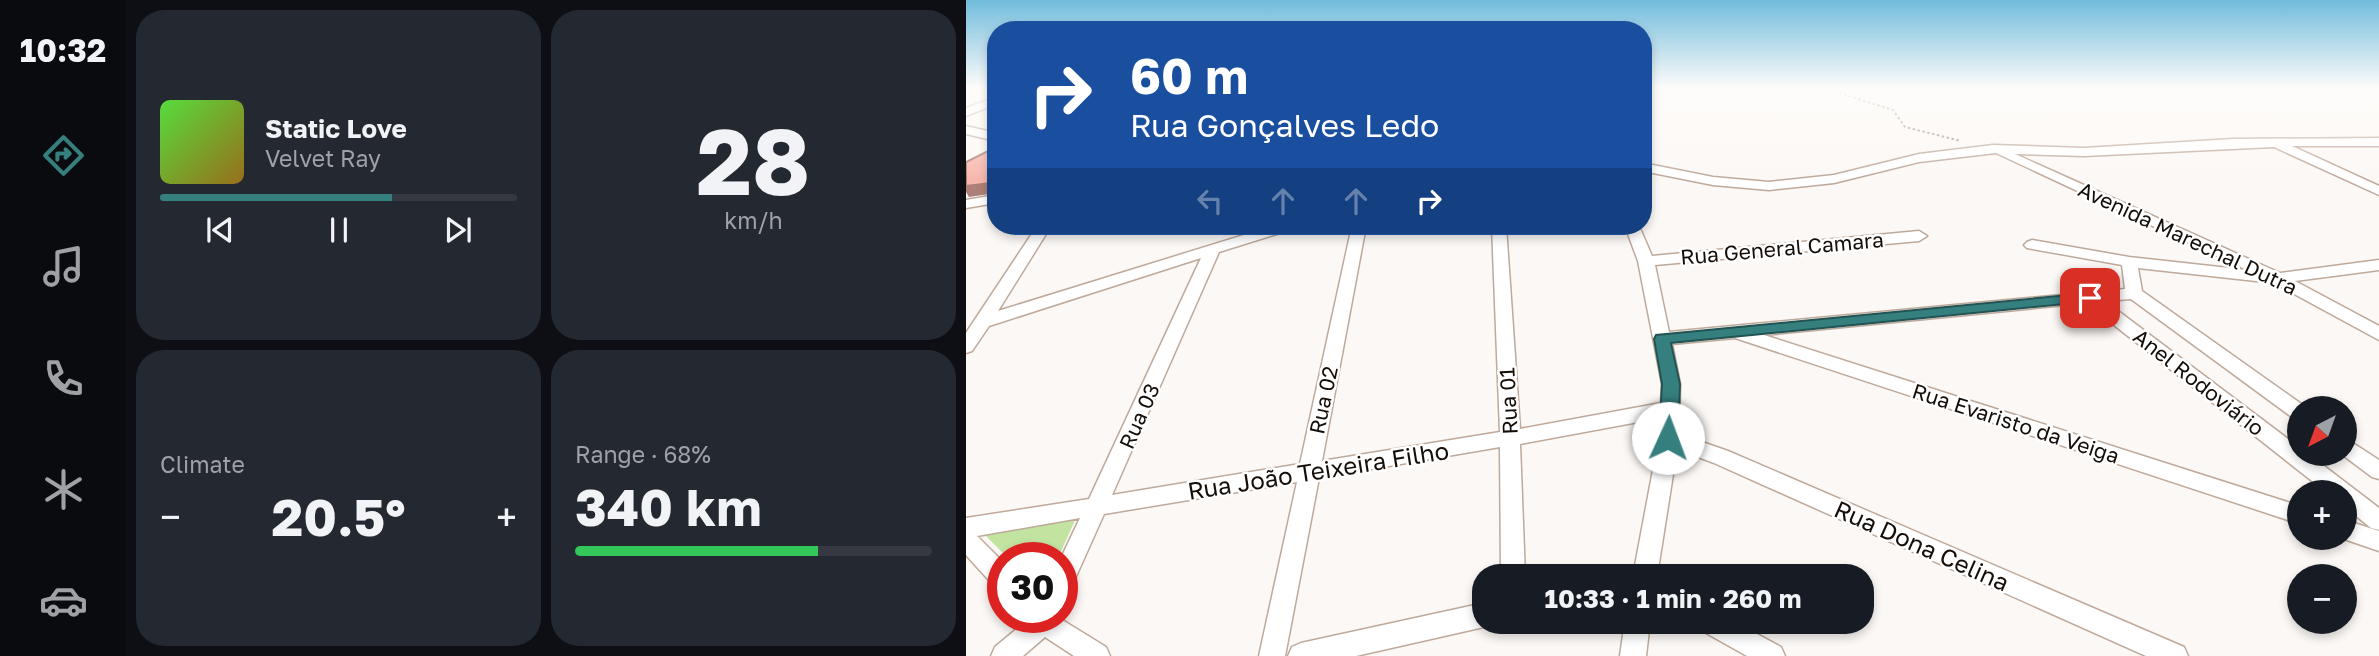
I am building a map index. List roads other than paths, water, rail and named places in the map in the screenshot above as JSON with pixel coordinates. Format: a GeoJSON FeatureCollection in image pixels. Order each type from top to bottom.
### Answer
{"type":"FeatureCollection","features":[{"type":"Feature","properties":{"kind":"street"},"geometry":{"type":"LineString","coordinates":[[966,130],[987,135]]}},
{"type":"Feature","properties":{"kind":"street"},"geometry":{"type":"LineString","coordinates":[[1652,169],[1713,181],[1769,186],[1834,179],[1919,158],[1993,149],[2084,152],[2273,143],[2379,142]]}},
{"type":"Feature","properties":{"kind":"street"},"geometry":{"type":"LineString","coordinates":[[2273,143],[2379,191]]}},
{"type":"Feature","properties":{"kind":"street","name":"Avenida Marechal Dutra"},"geometry":{"type":"LineString","coordinates":[[1993,149],[2278,278],[2379,334]]}},
{"type":"Feature","properties":{"kind":"street"},"geometry":{"type":"LineString","coordinates":[[966,204],[987,200]]}},
{"type":"Feature","properties":{"kind":"street"},"geometry":{"type":"LineString","coordinates":[[966,347],[1038,235]]}},
{"type":"Feature","properties":{"kind":"street"},"geometry":{"type":"LineString","coordinates":[[981,322],[1258,235]]}},
{"type":"Feature","properties":{"kind":"street","name":"Rua 02"},"geometry":{"type":"LineString","coordinates":[[1272,656],[1357,235]]}},
{"type":"Feature","properties":{"kind":"street","name":"Rua 01"},"geometry":{"type":"LineString","coordinates":[[1499,235],[1510,438],[1513,564]]}},
{"type":"Feature","properties":{"kind":"street"},"geometry":{"type":"LineString","coordinates":[[1636,235],[1646,261],[1671,384],[1668,438],[1647,564]]}},
{"type":"Feature","properties":{"kind":"street","name":"Rua General Camara"},"geometry":{"type":"LineString","coordinates":[[1646,261],[1919,236]]}},
{"type":"Feature","properties":{"kind":"street"},"geometry":{"type":"LineString","coordinates":[[2032,245],[2129,262],[2278,278],[2379,265]]}},
{"type":"Feature","properties":{"kind":"street","name":"Rua 03"},"geometry":{"type":"LineString","coordinates":[[1078,548],[1213,249]]}},
{"type":"Feature","properties":{"kind":"street"},"geometry":{"type":"LineString","coordinates":[[1662,339],[2134,293],[2129,262]]}},
{"type":"Feature","properties":{"kind":"street","name":"Anel Rodoviário"},"geometry":{"type":"LineString","coordinates":[[2134,293],[2287,404]]}},
{"type":"Feature","properties":{"kind":"street","name":"Anel Rodoviário"},"geometry":{"type":"LineString","coordinates":[[2090,298],[2326,480]]}},
{"type":"Feature","properties":{"kind":"street","name":"Rua Evaristo da Veiga"},"geometry":{"type":"LineString","coordinates":[[1733,331],[2287,511]]}},
{"type":"Feature","properties":{"kind":"street","name":"Rua João Teixeira Filho"},"geometry":{"type":"LineString","coordinates":[[966,528],[1669,409]]}},
{"type":"Feature","properties":{"kind":"street","name":"Rua Dona Celina"},"geometry":{"type":"LineString","coordinates":[[1668,438],[1734,463],[2175,656]]}},
{"type":"Feature","properties":{"kind":"street"},"geometry":{"type":"LineString","coordinates":[[2357,455],[2379,471]]}},
{"type":"Feature","properties":{"kind":"street","name":"Anel Rodoviário"},"geometry":{"type":"LineString","coordinates":[[2357,504],[2379,520]]}},
{"type":"Feature","properties":{"kind":"street"},"geometry":{"type":"LineString","coordinates":[[2357,534],[2379,541]]}},
{"type":"Feature","properties":{"kind":"street"},"geometry":{"type":"LineString","coordinates":[[966,539],[987,562]]}},
{"type":"Feature","properties":{"kind":"street"},"geometry":{"type":"LineString","coordinates":[[1301,656],[1472,618]]}},
{"type":"Feature","properties":{"kind":"street"},"geometry":{"type":"LineString","coordinates":[[1004,656],[1028,633]]}},
{"type":"Feature","properties":{"kind":"street"},"geometry":{"type":"LineString","coordinates":[[1062,633],[1097,656]]}},
{"type":"Feature","properties":{"kind":"street"},"geometry":{"type":"LineString","coordinates":[[1633,656],[1636,634]]}},
{"type":"Feature","properties":{"kind":"street"},"geometry":{"type":"LineString","coordinates":[[1732,634],[1772,656]]}}]}
